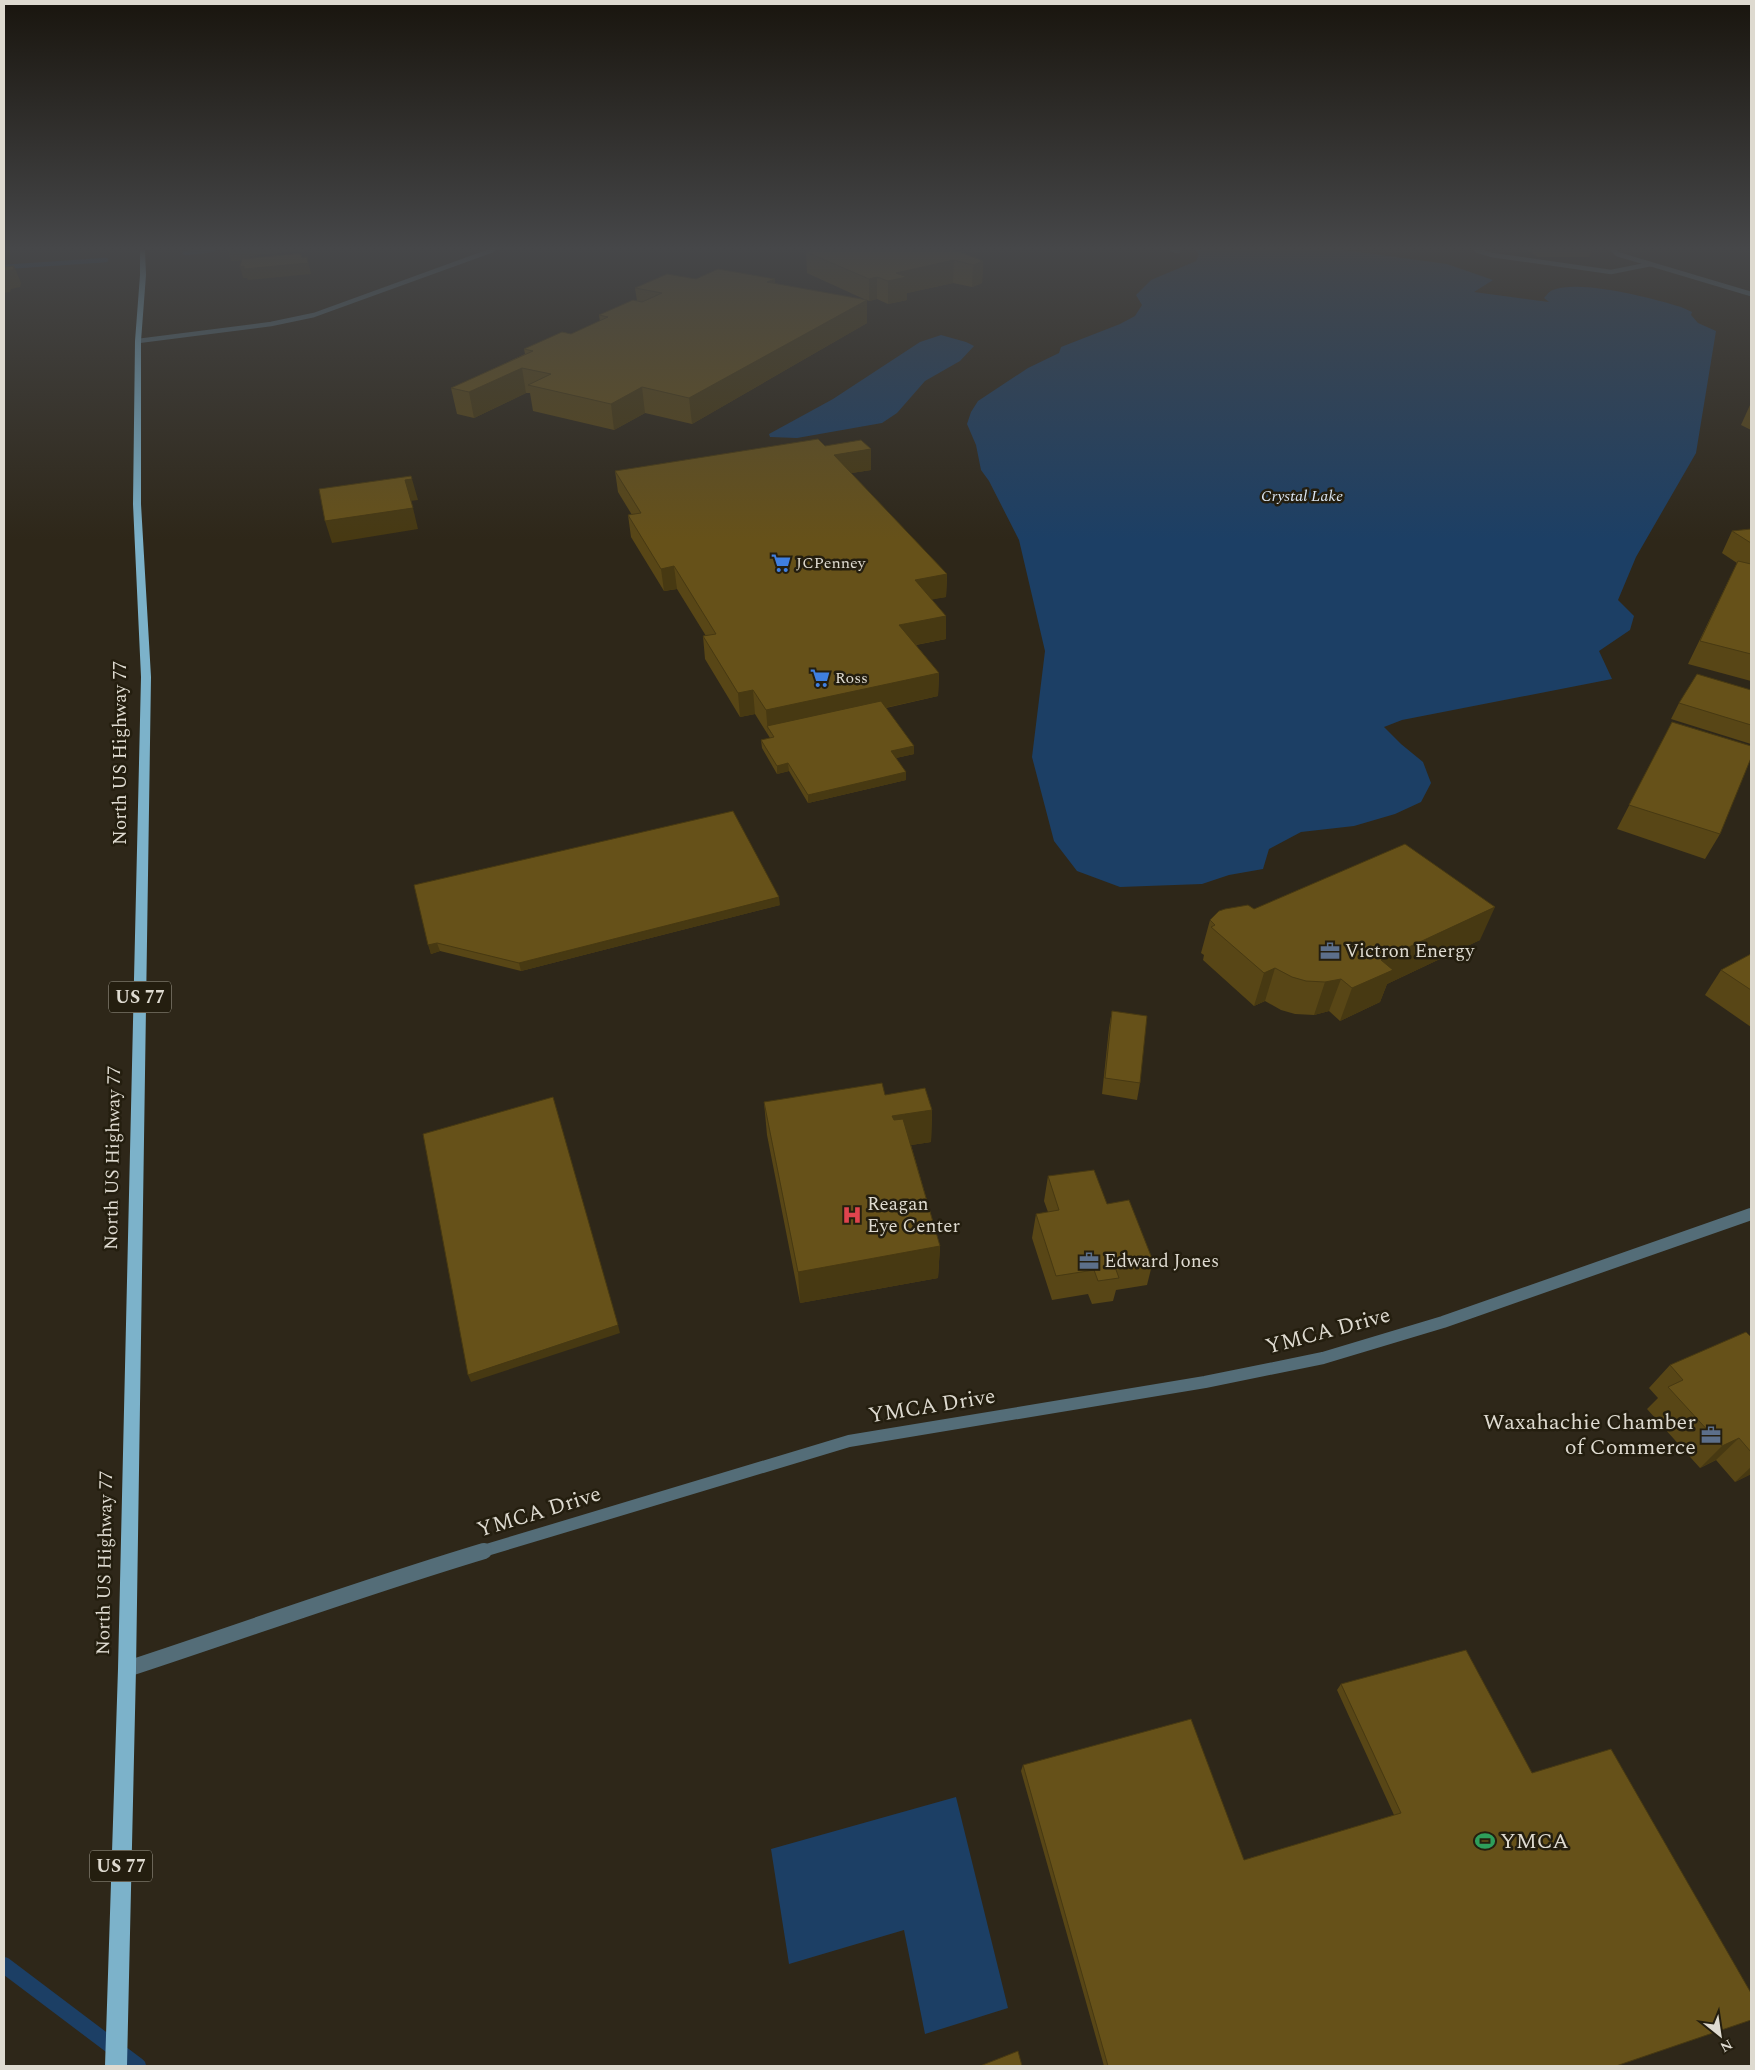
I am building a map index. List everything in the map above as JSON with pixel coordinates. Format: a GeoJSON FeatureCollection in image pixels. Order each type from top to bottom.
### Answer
{"type":"FeatureCollection","features":[{"type":"Feature","properties":{"kind":"main road","name":"North US Highway 77"},"geometry":{"type":"LineString","coordinates":[[116,2066],[127,1669],[146,677],[138,504],[138,347]]}},
{"type":"Feature","properties":{"kind":"street","name":"YMCA Drive"},"geometry":{"type":"LineString","coordinates":[[127,1669],[261,1625],[409,1573],[849,1441],[1205,1382],[1323,1358],[1443,1322],[1751,1214]]}},
{"type":"Feature","properties":{"kind":"water"},"geometry":{"type":"Polygon","coordinates":[[[913,347],[973,347],[960,361],[925,381],[897,413],[882,423],[797,438],[770,437],[769,434],[833,399],[913,347]]]}},
{"type":"Feature","properties":{"kind":"water","name":"Crystal Lake"},"geometry":{"type":"Polygon","coordinates":[[[1061,347],[1713,347],[1696,453],[1636,557],[1618,600],[1634,616],[1630,630],[1599,651],[1612,679],[1402,720],[1384,727],[1423,762],[1431,783],[1421,802],[1395,814],[1354,826],[1301,832],[1269,849],[1263,869],[1229,875],[1202,884],[1120,887],[1077,871],[1054,841],[1032,757],[1045,651],[1019,540],[989,481],[981,470],[976,445],[967,424],[971,412],[978,401],[1028,368],[1059,353],[1061,347]]]}},
{"type":"Feature","properties":{"kind":"water"},"geometry":{"type":"Polygon","coordinates":[[[956,1797],[1008,2008],[925,2034],[904,1930],[789,1964],[771,1849],[956,1797]]]}},
{"type":"Feature","properties":{"kind":"building"},"geometry":{"type":"Polygon","coordinates":[[[529,347],[782,347],[689,398],[642,387],[611,404],[528,385],[551,374],[522,368],[469,392],[451,388],[533,351],[524,349],[529,347]]]}},
{"type":"Feature","properties":{"kind":"building","name":"JCPenney"},"geometry":{"type":"Polygon","coordinates":[[[818,439],[825,446],[861,440],[871,449],[834,455],[947,574],[915,580],[946,616],[899,625],[939,673],[766,710],[753,690],[738,693],[703,636],[716,634],[674,566],[661,569],[628,515],[641,513],[615,471],[818,439]]]}},
{"type":"Feature","properties":{"kind":"building"},"geometry":{"type":"Polygon","coordinates":[[[411,476],[412,479],[405,480],[413,508],[325,521],[319,489],[411,476]]]}},
{"type":"Feature","properties":{"kind":"building"},"geometry":{"type":"Polygon","coordinates":[[[1751,529],[1751,543],[1732,531],[1751,529]]]}},
{"type":"Feature","properties":{"kind":"building"},"geometry":{"type":"Polygon","coordinates":[[[1738,561],[1751,564],[1751,654],[1700,641],[1738,561]]]}},
{"type":"Feature","properties":{"kind":"building"},"geometry":{"type":"Polygon","coordinates":[[[1697,674],[1751,690],[1751,725],[1679,703],[1697,674]]]}},
{"type":"Feature","properties":{"kind":"building"},"geometry":{"type":"Polygon","coordinates":[[[881,701],[914,746],[891,751],[906,772],[808,795],[788,763],[777,766],[761,740],[774,737],[767,726],[881,701]]]}},
{"type":"Feature","properties":{"kind":"building"},"geometry":{"type":"Polygon","coordinates":[[[1672,722],[1751,746],[1751,758],[1720,834],[1629,805],[1672,722]]]}},
{"type":"Feature","properties":{"kind":"building"},"geometry":{"type":"Polygon","coordinates":[[[733,811],[779,897],[519,963],[437,943],[428,945],[414,885],[733,811]]]}},
{"type":"Feature","properties":{"kind":"building"},"geometry":{"type":"Polygon","coordinates":[[[1405,844],[1495,907],[1381,960],[1393,970],[1352,988],[1341,979],[1325,982],[1306,981],[1292,977],[1275,968],[1264,973],[1211,927],[1215,925],[1210,920],[1219,911],[1248,905],[1254,909],[1405,844]]]}},
{"type":"Feature","properties":{"kind":"building"},"geometry":{"type":"Polygon","coordinates":[[[1751,954],[1751,990],[1721,970],[1751,954]]]}},
{"type":"Feature","properties":{"kind":"building"},"geometry":{"type":"Polygon","coordinates":[[[1112,1011],[1147,1016],[1140,1083],[1105,1078],[1112,1011]]]}},
{"type":"Feature","properties":{"kind":"building","name":"Reagan Eye Center"},"geometry":{"type":"Polygon","coordinates":[[[882,1083],[885,1095],[925,1088],[932,1110],[892,1116],[894,1120],[903,1119],[940,1246],[798,1272],[764,1102],[882,1083]]]}},
{"type":"Feature","properties":{"kind":"building"},"geometry":{"type":"Polygon","coordinates":[[[553,1097],[618,1325],[468,1375],[423,1134],[553,1097]]]}},
{"type":"Feature","properties":{"kind":"building","name":"Edward Jones"},"geometry":{"type":"Polygon","coordinates":[[[1094,1170],[1107,1204],[1129,1200],[1153,1261],[1115,1267],[1119,1278],[1098,1281],[1094,1270],[1056,1276],[1036,1214],[1059,1210],[1048,1176],[1094,1170]]]}},
{"type":"Feature","properties":{"kind":"building"},"geometry":{"type":"Polygon","coordinates":[[[1746,1332],[1751,1337],[1751,1452],[1739,1438],[1722,1446],[1668,1387],[1683,1380],[1670,1365],[1746,1332]]]}},
{"type":"Feature","properties":{"kind":"building","name":"YMCA"},"geometry":{"type":"Polygon","coordinates":[[[1466,1650],[1532,1773],[1611,1749],[1751,1993],[1751,2020],[1616,2066],[1108,2066],[1023,1765],[1191,1719],[1244,1860],[1401,1813],[1341,1684],[1466,1650]]]}},
{"type":"Feature","properties":{"kind":"building"},"geometry":{"type":"Polygon","coordinates":[[[1018,2051],[1022,2066],[980,2066],[1018,2051]]]}},
{"type":"Feature","properties":{"kind":"waterway"},"geometry":{"type":"LineString","coordinates":[[4,1965],[138,2066]]}},
{"type":"Feature","properties":{"kind":"place","name":"JCPenney"},"geometry":{"type":"Point","coordinates":[781,563]}},
{"type":"Feature","properties":{"kind":"place","name":"Ross"},"geometry":{"type":"Point","coordinates":[820,678]}},
{"type":"Feature","properties":{"kind":"place","name":"Victron Energy"},"geometry":{"type":"Point","coordinates":[1330,951]}},
{"type":"Feature","properties":{"kind":"place","name":"Reagan Eye Center"},"geometry":{"type":"Point","coordinates":[852,1215]}},
{"type":"Feature","properties":{"kind":"place","name":"Edward Jones"},"geometry":{"type":"Point","coordinates":[1089,1261]}},
{"type":"Feature","properties":{"kind":"place","name":"Waxahachie Chamber of Commerce"},"geometry":{"type":"Point","coordinates":[1711,1435]}},
{"type":"Feature","properties":{"kind":"place","name":"YMCA"},"geometry":{"type":"Point","coordinates":[1485,1841]}}]}
